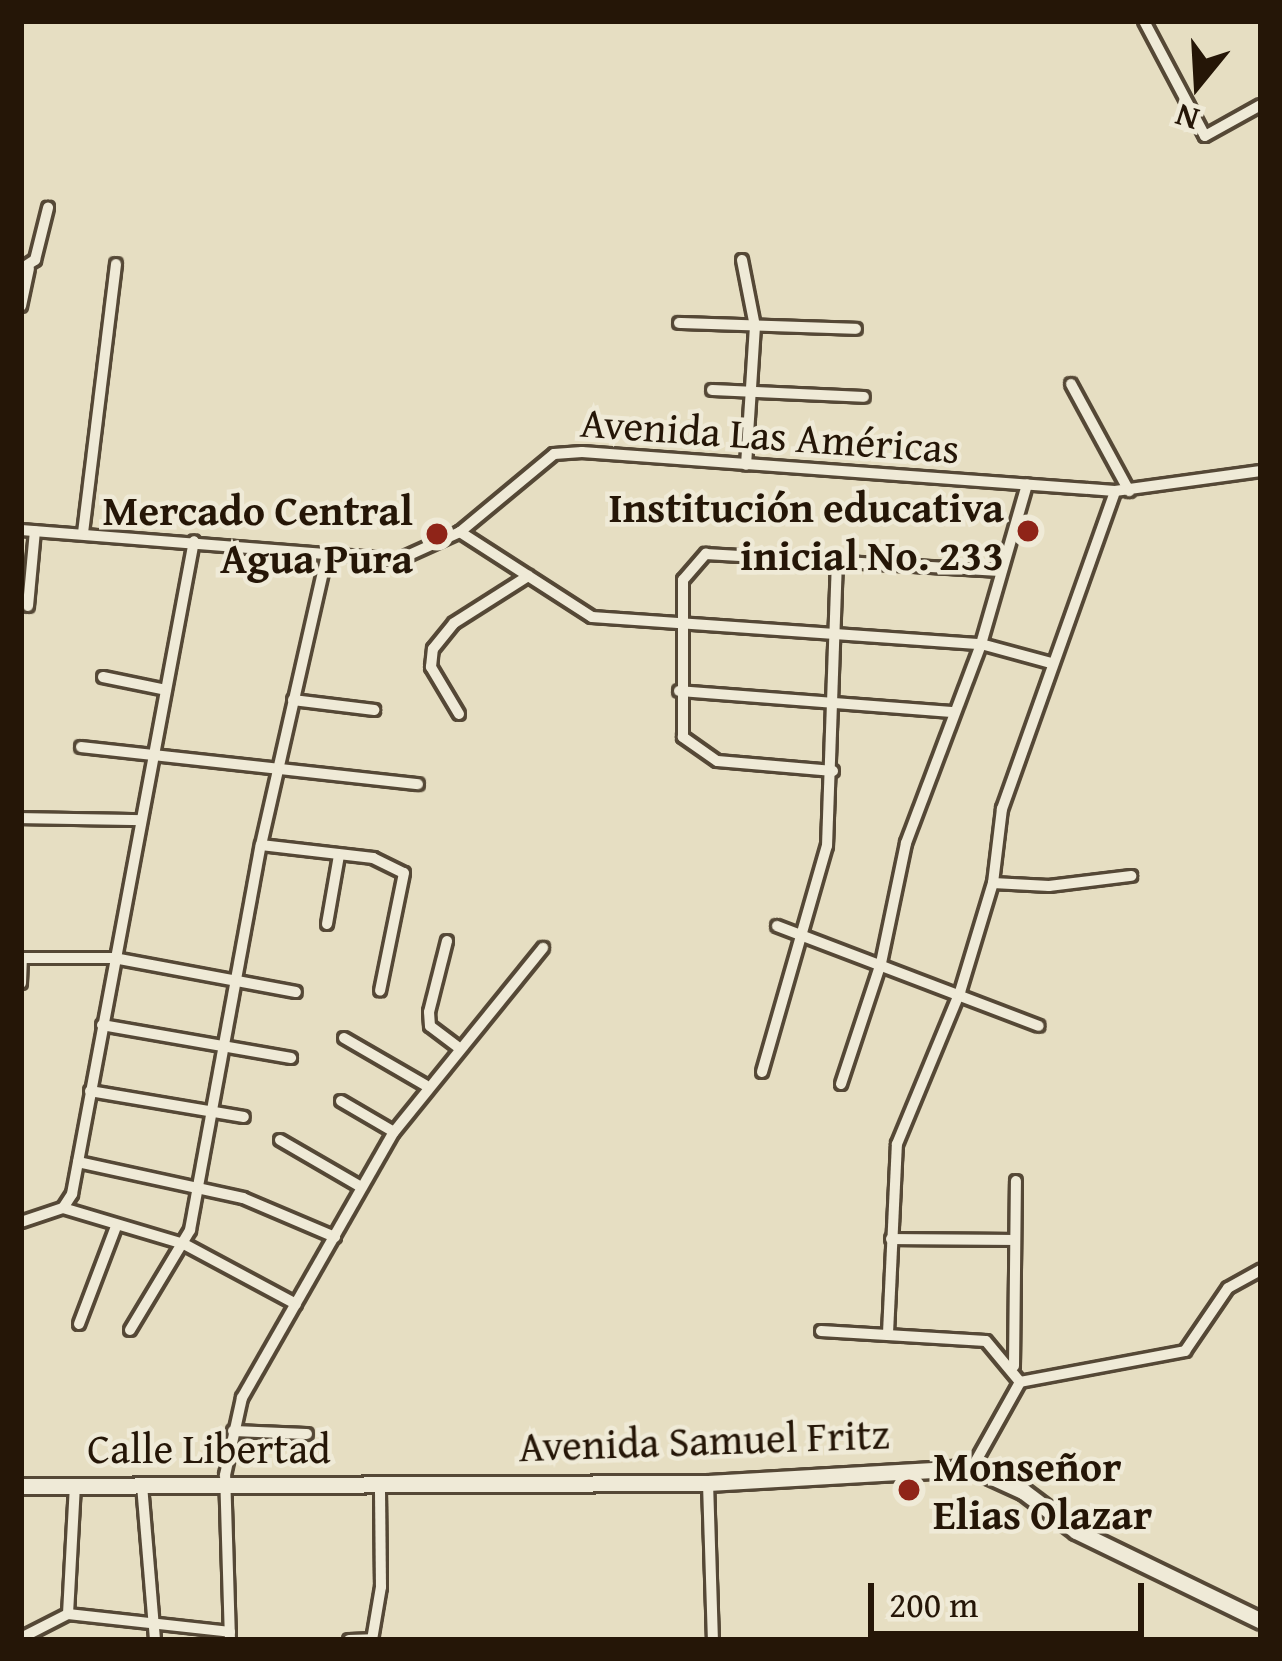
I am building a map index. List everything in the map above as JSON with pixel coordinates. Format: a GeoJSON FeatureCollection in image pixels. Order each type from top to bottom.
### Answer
{"type":"FeatureCollection","features":[{"type":"Feature","properties":{"kind":"street"},"geometry":{"type":"LineString","coordinates":[[1144,21],[1205,136],[1261,106]]}},
{"type":"Feature","properties":{"kind":"street"},"geometry":{"type":"LineString","coordinates":[[21,306],[25,269],[48,208]]}},
{"type":"Feature","properties":{"kind":"street"},"geometry":{"type":"LineString","coordinates":[[742,260],[754,326],[754,390],[746,465]]}},
{"type":"Feature","properties":{"kind":"street"},"geometry":{"type":"LineString","coordinates":[[83,533],[116,264]]}},
{"type":"Feature","properties":{"kind":"street"},"geometry":{"type":"LineString","coordinates":[[679,322],[856,329]]}},
{"type":"Feature","properties":{"kind":"street"},"geometry":{"type":"LineString","coordinates":[[1071,383],[1129,491]]}},
{"type":"Feature","properties":{"kind":"street"},"geometry":{"type":"LineString","coordinates":[[712,390],[864,397]]}},
{"type":"Feature","properties":{"kind":"street","name":"Avenida Las Américas"},"geometry":{"type":"LineString","coordinates":[[28,530],[194,541],[326,559],[398,560],[460,532],[554,454],[1114,491],[1261,471]]}},
{"type":"Feature","properties":{"kind":"street"},"geometry":{"type":"LineString","coordinates":[[841,1084],[881,963],[906,843],[981,644],[1027,485]]}},
{"type":"Feature","properties":{"kind":"street"},"geometry":{"type":"LineString","coordinates":[[888,1333],[898,1144],[960,992],[993,883],[1002,809],[1114,491]]}},
{"type":"Feature","properties":{"kind":"street"},"geometry":{"type":"LineString","coordinates":[[28,530],[28,606]]}},
{"type":"Feature","properties":{"kind":"street"},"geometry":{"type":"LineString","coordinates":[[460,532],[592,617],[981,644],[1051,663]]}},
{"type":"Feature","properties":{"kind":"street"},"geometry":{"type":"LineString","coordinates":[[63,1208],[78,1162],[194,541]]}},
{"type":"Feature","properties":{"kind":"street"},"geometry":{"type":"LineString","coordinates":[[833,771],[710,759],[682,737],[677,623],[683,580],[706,554],[1000,571]]}},
{"type":"Feature","properties":{"kind":"street"},"geometry":{"type":"LineString","coordinates":[[130,1330],[184,1244],[261,845],[326,559]]}},
{"type":"Feature","properties":{"kind":"street"},"geometry":{"type":"LineString","coordinates":[[762,1072],[827,846],[837,561]]}},
{"type":"Feature","properties":{"kind":"street"},"geometry":{"type":"LineString","coordinates":[[459,714],[430,667],[433,649],[454,623],[528,576]]}},
{"type":"Feature","properties":{"kind":"street"},"geometry":{"type":"LineString","coordinates":[[103,677],[166,690]]}},
{"type":"Feature","properties":{"kind":"street"},"geometry":{"type":"LineString","coordinates":[[680,692],[832,698],[952,712]]}},
{"type":"Feature","properties":{"kind":"street"},"geometry":{"type":"LineString","coordinates":[[293,700],[374,710]]}},
{"type":"Feature","properties":{"kind":"street"},"geometry":{"type":"LineString","coordinates":[[81,747],[418,784]]}},
{"type":"Feature","properties":{"kind":"street"},"geometry":{"type":"LineString","coordinates":[[21,818],[141,820]]}},
{"type":"Feature","properties":{"kind":"street"},"geometry":{"type":"LineString","coordinates":[[261,845],[373,858],[404,873],[380,991]]}},
{"type":"Feature","properties":{"kind":"street"},"geometry":{"type":"LineString","coordinates":[[327,924],[339,855]]}},
{"type":"Feature","properties":{"kind":"street"},"geometry":{"type":"LineString","coordinates":[[993,883],[1077,885],[1131,876]]}},
{"type":"Feature","properties":{"kind":"street"},"geometry":{"type":"LineString","coordinates":[[777,926],[1040,1026]]}},
{"type":"Feature","properties":{"kind":"street"},"geometry":{"type":"LineString","coordinates":[[447,941],[429,1012],[430,1026],[457,1046]]}},
{"type":"Feature","properties":{"kind":"street"},"geometry":{"type":"LineString","coordinates":[[29,1638],[54,1615],[68,1614],[154,1633],[230,1636],[226,1483],[242,1398],[361,1187],[425,1085],[543,948]]}},
{"type":"Feature","properties":{"kind":"street"},"geometry":{"type":"LineString","coordinates":[[21,983],[22,958],[114,958],[296,992]]}},
{"type":"Feature","properties":{"kind":"street"},"geometry":{"type":"LineString","coordinates":[[102,1025],[292,1058]]}},
{"type":"Feature","properties":{"kind":"street"},"geometry":{"type":"LineString","coordinates":[[344,1038],[425,1085]]}},
{"type":"Feature","properties":{"kind":"street"},"geometry":{"type":"LineString","coordinates":[[90,1091],[244,1117]]}},
{"type":"Feature","properties":{"kind":"street"},"geometry":{"type":"LineString","coordinates":[[341,1101],[394,1132]]}},
{"type":"Feature","properties":{"kind":"street"},"geometry":{"type":"LineString","coordinates":[[280,1140],[361,1187]]}},
{"type":"Feature","properties":{"kind":"street"},"geometry":{"type":"LineString","coordinates":[[78,1162],[197,1186],[334,1237]]}},
{"type":"Feature","properties":{"kind":"street"},"geometry":{"type":"LineString","coordinates":[[972,1468],[1020,1382],[1014,1366],[1016,1181]]}},
{"type":"Feature","properties":{"kind":"street"},"geometry":{"type":"LineString","coordinates":[[21,1222],[63,1208],[115,1229],[184,1244],[296,1304]]}},
{"type":"Feature","properties":{"kind":"street"},"geometry":{"type":"LineString","coordinates":[[79,1324],[115,1229]]}},
{"type":"Feature","properties":{"kind":"street"},"geometry":{"type":"LineString","coordinates":[[891,1239],[1013,1240]]}},
{"type":"Feature","properties":{"kind":"street"},"geometry":{"type":"LineString","coordinates":[[1020,1382],[1184,1351],[1228,1288],[1261,1270]]}},
{"type":"Feature","properties":{"kind":"street"},"geometry":{"type":"LineString","coordinates":[[821,1331],[986,1341],[1014,1366]]}},
{"type":"Feature","properties":{"kind":"street"},"geometry":{"type":"LineString","coordinates":[[233,1431],[307,1434]]}},
{"type":"Feature","properties":{"kind":"street","name":"Avenida Samuel Fritz"},"geometry":{"type":"LineString","coordinates":[[398,1482],[708,1483],[972,1468],[1022,1491],[1076,1531],[1261,1621]]}},
{"type":"Feature","properties":{"kind":"street","name":"Calle Libertad"},"geometry":{"type":"LineString","coordinates":[[21,1486],[398,1482]]}},
{"type":"Feature","properties":{"kind":"street"},"geometry":{"type":"LineString","coordinates":[[349,1640],[372,1640],[380,1483]]}},
{"type":"Feature","properties":{"kind":"street"},"geometry":{"type":"LineString","coordinates":[[708,1483],[713,1640]]}},
{"type":"Feature","properties":{"kind":"street"},"geometry":{"type":"LineString","coordinates":[[68,1614],[75,1485]]}},
{"type":"Feature","properties":{"kind":"street"},"geometry":{"type":"LineString","coordinates":[[142,1485],[154,1633]]}},
{"type":"Feature","properties":{"kind":"place","name":"Institución educativa inicial No. 233"},"geometry":{"type":"Point","coordinates":[1028,531]}},
{"type":"Feature","properties":{"kind":"place","name":"Mercado Central Agua Pura"},"geometry":{"type":"Point","coordinates":[437,534]}},
{"type":"Feature","properties":{"kind":"place","name":"Monseñor Elias Olazar"},"geometry":{"type":"Point","coordinates":[909,1490]}}]}
